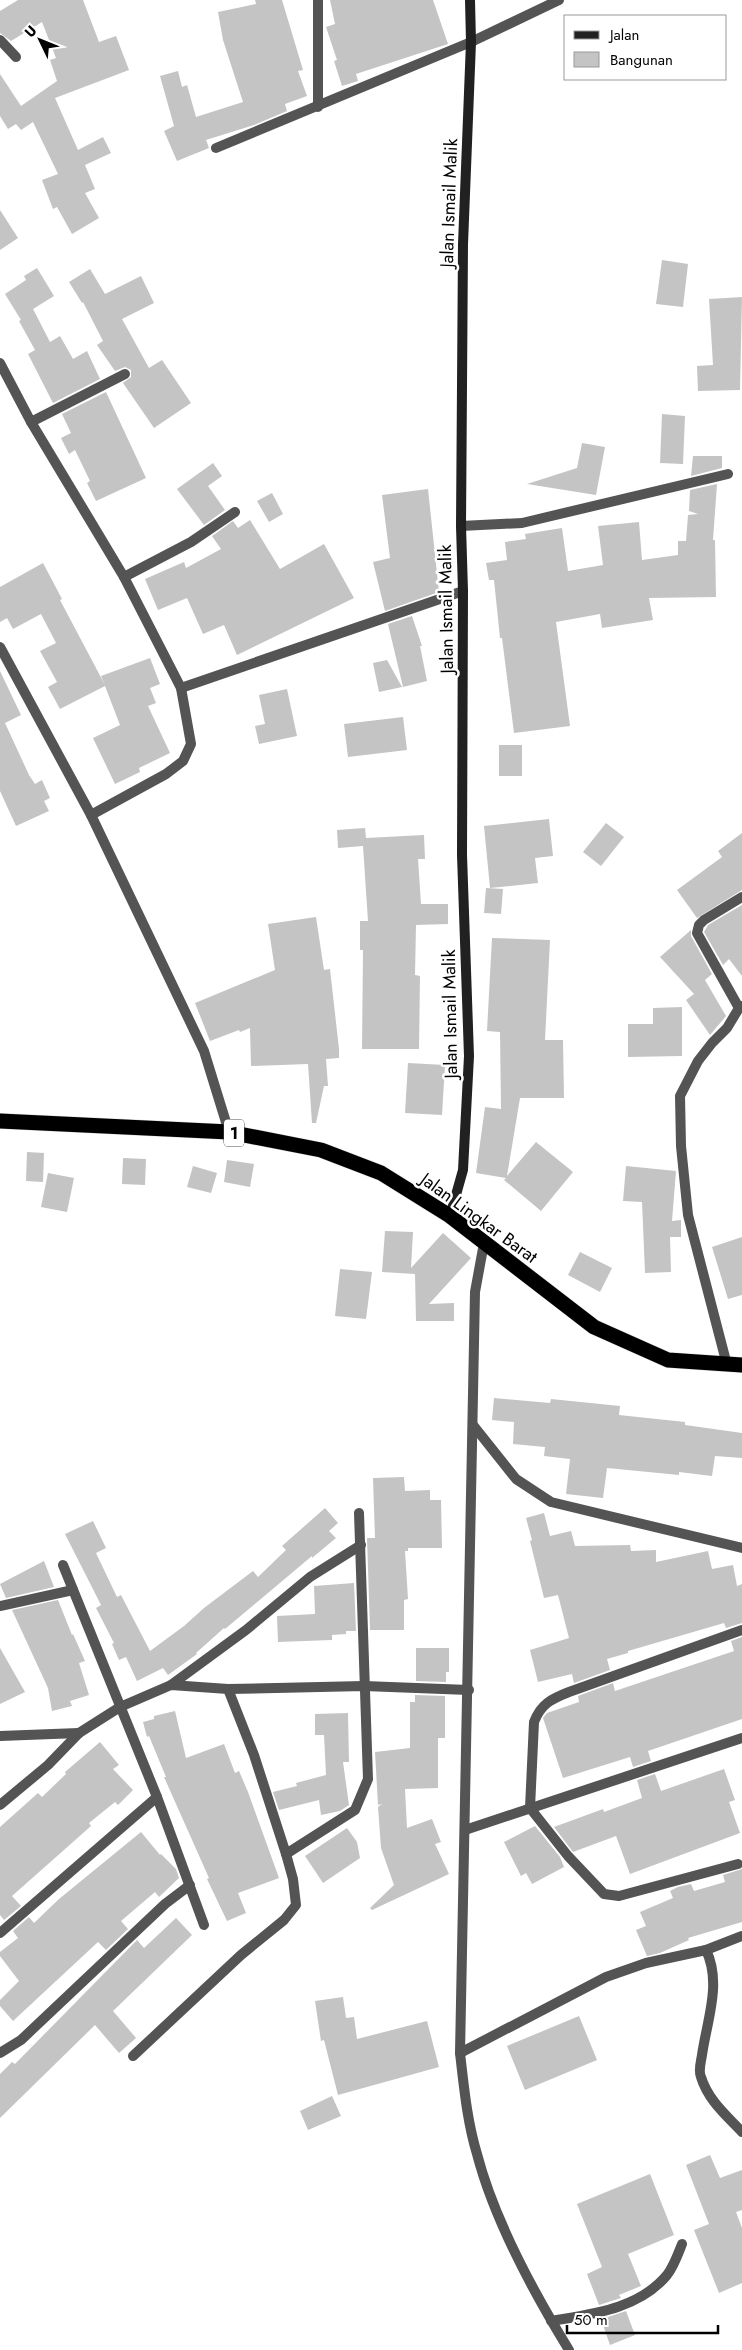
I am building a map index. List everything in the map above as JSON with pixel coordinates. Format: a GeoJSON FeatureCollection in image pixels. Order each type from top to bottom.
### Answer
{"type":"FeatureCollection","features":[{"type":"Feature","properties":{"kind":"highway","name":"Jalan Lingkar Barat"},"geometry":{"type":"LineString","coordinates":[[0,1121],[229,1132],[320,1150],[381,1173],[450,1216],[594,1327],[668,1360],[735,1365]]}},
{"type":"Feature","properties":{"kind":"main road","name":"Jalan Ismail Malik"},"geometry":{"type":"LineString","coordinates":[[450,1216],[464,1170],[469,1056],[462,855],[463,591],[461,526],[463,244],[471,42],[470,0]]}},
{"type":"Feature","properties":{"kind":"street"},"geometry":{"type":"LineString","coordinates":[[318,0],[318,107]]}},
{"type":"Feature","properties":{"kind":"street"},"geometry":{"type":"LineString","coordinates":[[216,148],[471,42],[559,0]]}},
{"type":"Feature","properties":{"kind":"street"},"geometry":{"type":"LineString","coordinates":[[0,40],[16,57]]}},
{"type":"Feature","properties":{"kind":"street"},"geometry":{"type":"LineString","coordinates":[[0,363],[31,422],[124,578],[181,688],[191,744],[183,761],[166,774],[91,815]]}},
{"type":"Feature","properties":{"kind":"street"},"geometry":{"type":"LineString","coordinates":[[31,422],[125,374]]}},
{"type":"Feature","properties":{"kind":"street"},"geometry":{"type":"LineString","coordinates":[[461,526],[522,523],[728,474]]}},
{"type":"Feature","properties":{"kind":"street"},"geometry":{"type":"LineString","coordinates":[[124,578],[191,542],[235,512]]}},
{"type":"Feature","properties":{"kind":"street"},"geometry":{"type":"LineString","coordinates":[[181,688],[463,591]]}},
{"type":"Feature","properties":{"kind":"street"},"geometry":{"type":"LineString","coordinates":[[0,647],[91,815],[204,1051],[229,1132]]}},
{"type":"Feature","properties":{"kind":"street"},"geometry":{"type":"LineString","coordinates":[[735,1365],[688,1215],[681,1146],[680,1096],[698,1061],[727,1028],[741,1007],[697,933],[699,925],[742,897]]}},
{"type":"Feature","properties":{"kind":"street"},"geometry":{"type":"LineString","coordinates":[[484,1243],[475,1292],[469,1690],[460,2053],[466,2105],[476,2154],[496,2210],[551,2321],[569,2350]]}},
{"type":"Feature","properties":{"kind":"street"},"geometry":{"type":"LineString","coordinates":[[473,1424],[516,1480],[551,1502],[742,1548]]}},
{"type":"Feature","properties":{"kind":"street"},"geometry":{"type":"LineString","coordinates":[[286,1854],[355,1810],[368,1779],[359,1513]]}},
{"type":"Feature","properties":{"kind":"street"},"geometry":{"type":"LineString","coordinates":[[0,1805],[48,1766],[79,1733],[120,1707],[171,1686],[246,1630],[310,1577],[361,1545]]}},
{"type":"Feature","properties":{"kind":"street"},"geometry":{"type":"LineString","coordinates":[[62,1565],[157,1797],[204,1925]]}},
{"type":"Feature","properties":{"kind":"street"},"geometry":{"type":"LineString","coordinates":[[0,1606],[73,1590]]}},
{"type":"Feature","properties":{"kind":"street"},"geometry":{"type":"LineString","coordinates":[[738,1864],[619,1896],[604,1894],[568,1856],[530,1808],[534,1722],[539,1710],[545,1703],[569,1692],[742,1630]]}},
{"type":"Feature","properties":{"kind":"street"},"geometry":{"type":"LineString","coordinates":[[171,1686],[228,1689],[364,1686],[469,1690]]}},
{"type":"Feature","properties":{"kind":"street"},"geometry":{"type":"LineString","coordinates":[[132,2056],[241,1955],[284,1920],[296,1906],[293,1879],[286,1854],[254,1755],[228,1689]]}},
{"type":"Feature","properties":{"kind":"street"},"geometry":{"type":"LineString","coordinates":[[0,1736],[79,1733]]}},
{"type":"Feature","properties":{"kind":"street"},"geometry":{"type":"LineString","coordinates":[[465,1830],[742,1738]]}},
{"type":"Feature","properties":{"kind":"street"},"geometry":{"type":"LineString","coordinates":[[0,1932],[157,1797]]}},
{"type":"Feature","properties":{"kind":"street"},"geometry":{"type":"LineString","coordinates":[[0,2053],[21,2040],[165,1904],[190,1885]]}},
{"type":"Feature","properties":{"kind":"street"},"geometry":{"type":"LineString","coordinates":[[460,2053],[606,1976],[646,1963],[706,1950],[742,1936]]}},
{"type":"Feature","properties":{"kind":"street"},"geometry":{"type":"LineString","coordinates":[[706,1950],[713,1964],[714,1983],[700,2075],[706,2091],[718,2107],[742,2132]]}},
{"type":"Feature","properties":{"kind":"street"},"geometry":{"type":"LineString","coordinates":[[551,2321],[611,2310],[642,2296],[654,2288],[668,2274],[682,2244]]}},
{"type":"Feature","properties":{"kind":"building"},"geometry":{"type":"Polygon","coordinates":[[[18,0],[83,0],[99,42],[116,36],[129,70],[55,98],[78,150],[103,137],[111,153],[85,165],[95,189],[85,193],[99,218],[72,234],[57,207],[53,209],[42,180],[58,174],[33,122],[21,130],[16,124],[8,129],[0,116],[0,74],[21,106],[57,81],[50,60],[56,58],[42,22],[11,41],[0,33],[0,11],[18,0]]]}},
{"type":"Feature","properties":{"kind":"building"},"geometry":{"type":"Polygon","coordinates":[[[255,0],[282,0],[303,70],[298,71],[307,96],[285,104],[287,111],[254,125],[206,140],[209,148],[177,161],[164,131],[174,126],[160,76],[178,71],[182,87],[187,85],[196,117],[243,102],[223,40],[218,12],[256,4],[255,0]]]}},
{"type":"Feature","properties":{"kind":"building"},"geometry":{"type":"Polygon","coordinates":[[[330,0],[433,0],[448,44],[356,74],[358,81],[342,86],[334,61],[337,60],[326,27],[335,24],[330,0]]]}},
{"type":"Feature","properties":{"kind":"building"},"geometry":{"type":"Polygon","coordinates":[[[0,210],[18,238],[0,250],[0,210]]]}},
{"type":"Feature","properties":{"kind":"building"},"geometry":{"type":"Polygon","coordinates":[[[662,260],[688,264],[683,307],[656,304],[662,260]]]}},
{"type":"Feature","properties":{"kind":"building"},"geometry":{"type":"Polygon","coordinates":[[[37,268],[54,296],[33,309],[50,342],[60,336],[73,359],[87,351],[100,379],[53,403],[28,354],[35,350],[19,321],[21,320],[5,294],[26,280],[24,276],[37,268]]]}},
{"type":"Feature","properties":{"kind":"building"},"geometry":{"type":"Polygon","coordinates":[[[90,269],[105,294],[141,276],[154,303],[122,319],[149,368],[162,360],[191,403],[154,428],[123,383],[131,377],[131,370],[125,367],[115,371],[97,345],[103,341],[83,302],[69,282],[90,269]]]}},
{"type":"Feature","properties":{"kind":"building"},"geometry":{"type":"Polygon","coordinates":[[[742,297],[740,390],[698,391],[697,366],[713,365],[709,299],[742,297]]]}},
{"type":"Feature","properties":{"kind":"building"},"geometry":{"type":"Polygon","coordinates":[[[106,392],[146,478],[96,501],[87,483],[90,481],[75,450],[69,454],[61,438],[71,433],[62,414],[106,392]]]}},
{"type":"Feature","properties":{"kind":"building"},"geometry":{"type":"Polygon","coordinates":[[[662,414],[685,416],[683,464],[660,463],[662,414]]]}},
{"type":"Feature","properties":{"kind":"building"},"geometry":{"type":"Polygon","coordinates":[[[582,443],[605,447],[596,495],[527,484],[577,468],[582,443]]]}},
{"type":"Feature","properties":{"kind":"building"},"geometry":{"type":"Polygon","coordinates":[[[693,456],[722,456],[722,468],[691,476],[693,456]]]}},
{"type":"Feature","properties":{"kind":"building"},"geometry":{"type":"Polygon","coordinates":[[[213,463],[222,476],[208,486],[225,510],[204,525],[177,489],[213,463]]]}},
{"type":"Feature","properties":{"kind":"building"},"geometry":{"type":"Polygon","coordinates":[[[717,484],[713,540],[715,540],[716,597],[649,598],[653,620],[602,628],[600,614],[556,622],[570,726],[514,733],[502,638],[500,638],[494,580],[489,580],[486,563],[507,560],[505,542],[526,539],[525,534],[562,528],[568,571],[603,565],[598,526],[639,522],[642,560],[678,555],[678,541],[686,541],[688,515],[698,514],[689,511],[690,490],[717,484]]]}},
{"type":"Feature","properties":{"kind":"building"},"geometry":{"type":"Polygon","coordinates":[[[428,489],[439,592],[385,611],[373,562],[390,558],[382,495],[428,489]]]}},
{"type":"Feature","properties":{"kind":"building"},"geometry":{"type":"Polygon","coordinates":[[[272,493],[283,514],[269,522],[257,501],[272,493]]]}},
{"type":"Feature","properties":{"kind":"building"},"geometry":{"type":"Polygon","coordinates":[[[250,520],[280,569],[324,544],[354,598],[237,655],[224,625],[203,634],[187,598],[158,610],[145,579],[184,562],[186,568],[221,549],[212,536],[233,521],[238,528],[250,520]]]}},
{"type":"Feature","properties":{"kind":"building"},"geometry":{"type":"Polygon","coordinates":[[[43,563],[62,599],[60,600],[105,685],[101,676],[150,658],[160,684],[150,688],[156,703],[148,706],[170,753],[139,768],[140,772],[115,784],[93,738],[120,725],[105,686],[60,709],[48,687],[57,682],[40,651],[56,643],[41,614],[13,629],[7,618],[0,622],[0,587],[43,563]]]}},
{"type":"Feature","properties":{"kind":"building"},"geometry":{"type":"Polygon","coordinates":[[[412,616],[422,646],[420,646],[427,681],[403,687],[388,624],[412,616]]]}},
{"type":"Feature","properties":{"kind":"building"},"geometry":{"type":"Polygon","coordinates":[[[387,660],[402,687],[379,692],[373,663],[387,660]]]}},
{"type":"Feature","properties":{"kind":"building"},"geometry":{"type":"Polygon","coordinates":[[[0,671],[21,715],[5,723],[29,775],[35,784],[42,780],[50,798],[44,801],[49,811],[16,826],[0,791],[0,671]]]}},
{"type":"Feature","properties":{"kind":"building"},"geometry":{"type":"Polygon","coordinates":[[[287,689],[297,736],[259,744],[255,726],[265,724],[259,695],[287,689]]]}},
{"type":"Feature","properties":{"kind":"building"},"geometry":{"type":"Polygon","coordinates":[[[403,717],[407,750],[348,757],[344,724],[403,717]]]}},
{"type":"Feature","properties":{"kind":"building"},"geometry":{"type":"Polygon","coordinates":[[[499,745],[522,745],[522,776],[499,776],[499,745]]]}},
{"type":"Feature","properties":{"kind":"building"},"geometry":{"type":"Polygon","coordinates":[[[549,819],[553,856],[535,858],[538,883],[490,888],[484,826],[549,819]]]}},
{"type":"Feature","properties":{"kind":"building"},"geometry":{"type":"Polygon","coordinates":[[[606,823],[624,837],[601,866],[583,852],[606,823]]]}},
{"type":"Feature","properties":{"kind":"building"},"geometry":{"type":"Polygon","coordinates":[[[365,828],[366,838],[424,835],[425,859],[418,859],[421,904],[448,904],[448,924],[416,925],[415,975],[420,976],[419,1049],[362,1049],[363,950],[360,950],[360,921],[368,921],[363,846],[338,848],[337,830],[365,828]]]}},
{"type":"Feature","properties":{"kind":"building"},"geometry":{"type":"Polygon","coordinates":[[[742,833],[742,890],[697,918],[677,890],[722,857],[718,851],[742,833]]]}},
{"type":"Feature","properties":{"kind":"building"},"geometry":{"type":"Polygon","coordinates":[[[486,888],[503,889],[501,914],[484,913],[486,888]]]}},
{"type":"Feature","properties":{"kind":"building"},"geometry":{"type":"Polygon","coordinates":[[[742,905],[742,976],[729,959],[723,965],[704,932],[708,925],[742,905]]]}},
{"type":"Feature","properties":{"kind":"building"},"geometry":{"type":"Polygon","coordinates":[[[316,917],[324,970],[330,969],[339,1058],[326,1059],[328,1086],[324,1086],[316,1123],[312,1123],[308,1064],[251,1066],[250,1028],[210,1041],[195,1003],[275,970],[268,924],[316,917]]]}},
{"type":"Feature","properties":{"kind":"building"},"geometry":{"type":"Polygon","coordinates":[[[691,930],[691,936],[712,974],[705,980],[726,1016],[710,1035],[686,1000],[694,994],[660,957],[691,930]]]}},
{"type":"Feature","properties":{"kind":"building"},"geometry":{"type":"Polygon","coordinates":[[[492,938],[550,940],[545,1040],[563,1040],[564,1098],[520,1098],[507,1176],[536,1142],[573,1172],[541,1211],[504,1180],[506,1178],[476,1173],[485,1107],[501,1109],[500,1032],[487,1031],[492,938]]]}},
{"type":"Feature","properties":{"kind":"building"},"geometry":{"type":"Polygon","coordinates":[[[682,1007],[682,1056],[628,1057],[628,1024],[653,1024],[653,1008],[682,1007]]]}},
{"type":"Feature","properties":{"kind":"building"},"geometry":{"type":"Polygon","coordinates":[[[408,1063],[445,1065],[442,1115],[405,1113],[408,1063]]]}},
{"type":"Feature","properties":{"kind":"building"},"geometry":{"type":"Polygon","coordinates":[[[27,1152],[44,1153],[43,1182],[26,1181],[27,1152]]]}},
{"type":"Feature","properties":{"kind":"building"},"geometry":{"type":"Polygon","coordinates":[[[123,1158],[146,1159],[145,1185],[122,1184],[123,1158]]]}},
{"type":"Feature","properties":{"kind":"building"},"geometry":{"type":"Polygon","coordinates":[[[227,1160],[254,1164],[250,1187],[224,1182],[227,1160]]]}},
{"type":"Feature","properties":{"kind":"building"},"geometry":{"type":"Polygon","coordinates":[[[193,1166],[217,1173],[211,1193],[187,1187],[193,1166]]]}},
{"type":"Feature","properties":{"kind":"building"},"geometry":{"type":"Polygon","coordinates":[[[626,1166],[676,1171],[672,1221],[681,1220],[681,1237],[670,1237],[671,1272],[645,1273],[642,1202],[623,1201],[626,1166]]]}},
{"type":"Feature","properties":{"kind":"building"},"geometry":{"type":"Polygon","coordinates":[[[48,1173],[74,1178],[67,1212],[41,1207],[48,1173]]]}},
{"type":"Feature","properties":{"kind":"building"},"geometry":{"type":"Polygon","coordinates":[[[385,1231],[413,1232],[411,1268],[443,1233],[471,1258],[429,1304],[454,1303],[454,1321],[416,1321],[415,1274],[382,1272],[385,1231]]]}},
{"type":"Feature","properties":{"kind":"building"},"geometry":{"type":"Polygon","coordinates":[[[742,1237],[742,1295],[728,1299],[712,1247],[742,1237]]]}},
{"type":"Feature","properties":{"kind":"building"},"geometry":{"type":"Polygon","coordinates":[[[580,1252],[612,1268],[600,1292],[568,1275],[580,1252]]]}},
{"type":"Feature","properties":{"kind":"building"},"geometry":{"type":"Polygon","coordinates":[[[340,1269],[372,1272],[366,1319],[335,1316],[340,1269]]]}},
{"type":"Feature","properties":{"kind":"building"},"geometry":{"type":"Polygon","coordinates":[[[494,1398],[550,1403],[551,1399],[620,1406],[619,1415],[685,1422],[685,1425],[742,1433],[742,1458],[715,1456],[712,1476],[679,1472],[679,1475],[607,1468],[603,1498],[566,1494],[570,1459],[544,1456],[545,1447],[513,1444],[514,1422],[492,1420],[494,1398]]]}},
{"type":"Feature","properties":{"kind":"building"},"geometry":{"type":"Polygon","coordinates":[[[404,1477],[405,1491],[430,1490],[430,1500],[441,1500],[442,1548],[408,1548],[408,1551],[405,1551],[408,1599],[404,1600],[404,1630],[370,1630],[367,1538],[375,1538],[373,1478],[404,1477]]]}},
{"type":"Feature","properties":{"kind":"building"},"geometry":{"type":"Polygon","coordinates":[[[325,1508],[338,1523],[329,1531],[336,1538],[224,1628],[197,1654],[168,1675],[163,1668],[137,1681],[126,1657],[119,1660],[112,1644],[114,1643],[96,1608],[101,1605],[65,1534],[93,1521],[106,1548],[96,1553],[117,1597],[121,1595],[150,1651],[253,1571],[258,1577],[286,1550],[282,1546],[325,1508]]]}},
{"type":"Feature","properties":{"kind":"building"},"geometry":{"type":"Polygon","coordinates":[[[544,1513],[550,1536],[571,1531],[575,1546],[630,1545],[631,1551],[656,1550],[656,1562],[708,1551],[712,1569],[733,1565],[737,1586],[742,1584],[742,1623],[726,1628],[724,1623],[628,1651],[628,1653],[607,1659],[610,1670],[574,1683],[572,1674],[538,1682],[530,1650],[569,1638],[558,1595],[544,1598],[530,1541],[532,1540],[526,1518],[544,1513]]]}},
{"type":"Feature","properties":{"kind":"building"},"geometry":{"type":"Polygon","coordinates":[[[44,1561],[54,1587],[6,1598],[0,1584],[44,1561]]]}},
{"type":"Feature","properties":{"kind":"building"},"geometry":{"type":"Polygon","coordinates":[[[354,1583],[356,1631],[346,1631],[346,1634],[332,1635],[332,1640],[278,1642],[277,1616],[315,1614],[314,1586],[354,1583]]]}},
{"type":"Feature","properties":{"kind":"building"},"geometry":{"type":"Polygon","coordinates":[[[58,1600],[85,1661],[79,1663],[89,1695],[70,1701],[72,1706],[52,1711],[48,1688],[12,1610],[58,1600]]]}},
{"type":"Feature","properties":{"kind":"building"},"geometry":{"type":"Polygon","coordinates":[[[742,1637],[742,1719],[648,1751],[651,1761],[633,1767],[630,1757],[563,1778],[543,1718],[547,1713],[579,1702],[578,1696],[613,1683],[615,1691],[734,1651],[731,1641],[742,1637]]]}},
{"type":"Feature","properties":{"kind":"building"},"geometry":{"type":"Polygon","coordinates":[[[0,1648],[25,1692],[0,1704],[0,1648]]]}},
{"type":"Feature","properties":{"kind":"building"},"geometry":{"type":"Polygon","coordinates":[[[416,1648],[449,1648],[449,1672],[446,1672],[446,1682],[416,1681],[416,1648]]]}},
{"type":"Feature","properties":{"kind":"building"},"geometry":{"type":"Polygon","coordinates":[[[415,1695],[445,1696],[445,1738],[438,1738],[438,1788],[405,1789],[407,1828],[432,1819],[441,1842],[435,1844],[449,1874],[372,1910],[370,1908],[394,1885],[381,1848],[378,1807],[382,1804],[378,1805],[375,1752],[410,1748],[410,1702],[415,1702],[415,1695]]]}},
{"type":"Feature","properties":{"kind":"building"},"geometry":{"type":"Polygon","coordinates":[[[175,1711],[186,1758],[224,1744],[235,1773],[239,1771],[248,1792],[279,1878],[238,1893],[246,1913],[227,1921],[207,1879],[209,1878],[164,1777],[166,1777],[149,1736],[147,1737],[143,1722],[154,1719],[154,1716],[175,1711]]]}},
{"type":"Feature","properties":{"kind":"building"},"geometry":{"type":"Polygon","coordinates":[[[348,1713],[349,1762],[343,1762],[349,1805],[340,1811],[321,1815],[319,1800],[279,1810],[273,1792],[297,1786],[296,1783],[326,1775],[324,1735],[315,1735],[315,1714],[348,1713]]]}},
{"type":"Feature","properties":{"kind":"building"},"geometry":{"type":"Polygon","coordinates":[[[100,1742],[119,1765],[113,1769],[133,1790],[118,1805],[115,1802],[89,1823],[91,1826],[12,1896],[21,1906],[4,1920],[0,1915],[0,1827],[38,1793],[42,1797],[66,1774],[65,1772],[100,1742]]]}},
{"type":"Feature","properties":{"kind":"building"},"geometry":{"type":"Polygon","coordinates":[[[724,1769],[735,1800],[729,1802],[740,1833],[630,1874],[616,1836],[573,1852],[554,1827],[603,1809],[604,1812],[642,1798],[637,1780],[655,1774],[661,1791],[724,1769]]]}},
{"type":"Feature","properties":{"kind":"building"},"geometry":{"type":"Polygon","coordinates":[[[535,1826],[560,1857],[564,1867],[532,1884],[526,1873],[521,1876],[504,1842],[535,1826]]]}},
{"type":"Feature","properties":{"kind":"building"},"geometry":{"type":"Polygon","coordinates":[[[347,1828],[357,1842],[360,1858],[323,1883],[305,1856],[347,1828]]]}},
{"type":"Feature","properties":{"kind":"building"},"geometry":{"type":"Polygon","coordinates":[[[141,1832],[160,1855],[176,1869],[179,1878],[159,1897],[155,1892],[121,1921],[128,1929],[106,1950],[98,1942],[13,2021],[0,2006],[0,2000],[19,1981],[0,1956],[0,1952],[18,1938],[13,1931],[29,1917],[34,1923],[59,1899],[141,1832]]]}},
{"type":"Feature","properties":{"kind":"building"},"geometry":{"type":"Polygon","coordinates":[[[742,1869],[742,1922],[688,1938],[689,1940],[660,1953],[647,1956],[636,1930],[646,1926],[640,1912],[673,1898],[670,1891],[678,1887],[691,1884],[694,1891],[725,1882],[723,1875],[742,1869]]]}},
{"type":"Feature","properties":{"kind":"building"},"geometry":{"type":"Polygon","coordinates":[[[176,1918],[192,1935],[113,2011],[136,2038],[119,2053],[95,2025],[0,2118],[0,2074],[12,2062],[15,2064],[137,1940],[144,1948],[176,1918]]]}},
{"type":"Feature","properties":{"kind":"building"},"geometry":{"type":"Polygon","coordinates":[[[343,1997],[346,2018],[354,2017],[357,2039],[427,2021],[439,2067],[338,2095],[324,2040],[321,2041],[315,2001],[343,1997]]]}},
{"type":"Feature","properties":{"kind":"building"},"geometry":{"type":"Polygon","coordinates":[[[579,2016],[597,2060],[525,2090],[507,2046],[579,2016]]]}},
{"type":"Feature","properties":{"kind":"building"},"geometry":{"type":"Polygon","coordinates":[[[332,2096],[341,2116],[308,2130],[300,2111],[332,2096]]]}},
{"type":"Feature","properties":{"kind":"building"},"geometry":{"type":"Polygon","coordinates":[[[710,2155],[720,2178],[742,2170],[742,2210],[736,2212],[742,2228],[742,2283],[719,2293],[694,2230],[709,2224],[686,2165],[710,2155]]]}},
{"type":"Feature","properties":{"kind":"building"},"geometry":{"type":"Polygon","coordinates":[[[650,2174],[674,2235],[628,2254],[641,2286],[619,2295],[621,2298],[599,2305],[587,2274],[602,2267],[577,2204],[650,2174]]]}},
{"type":"Feature","properties":{"kind":"building"},"geometry":{"type":"Polygon","coordinates":[[[626,2311],[635,2335],[610,2345],[603,2325],[607,2323],[605,2318],[626,2311]]]}}]}
